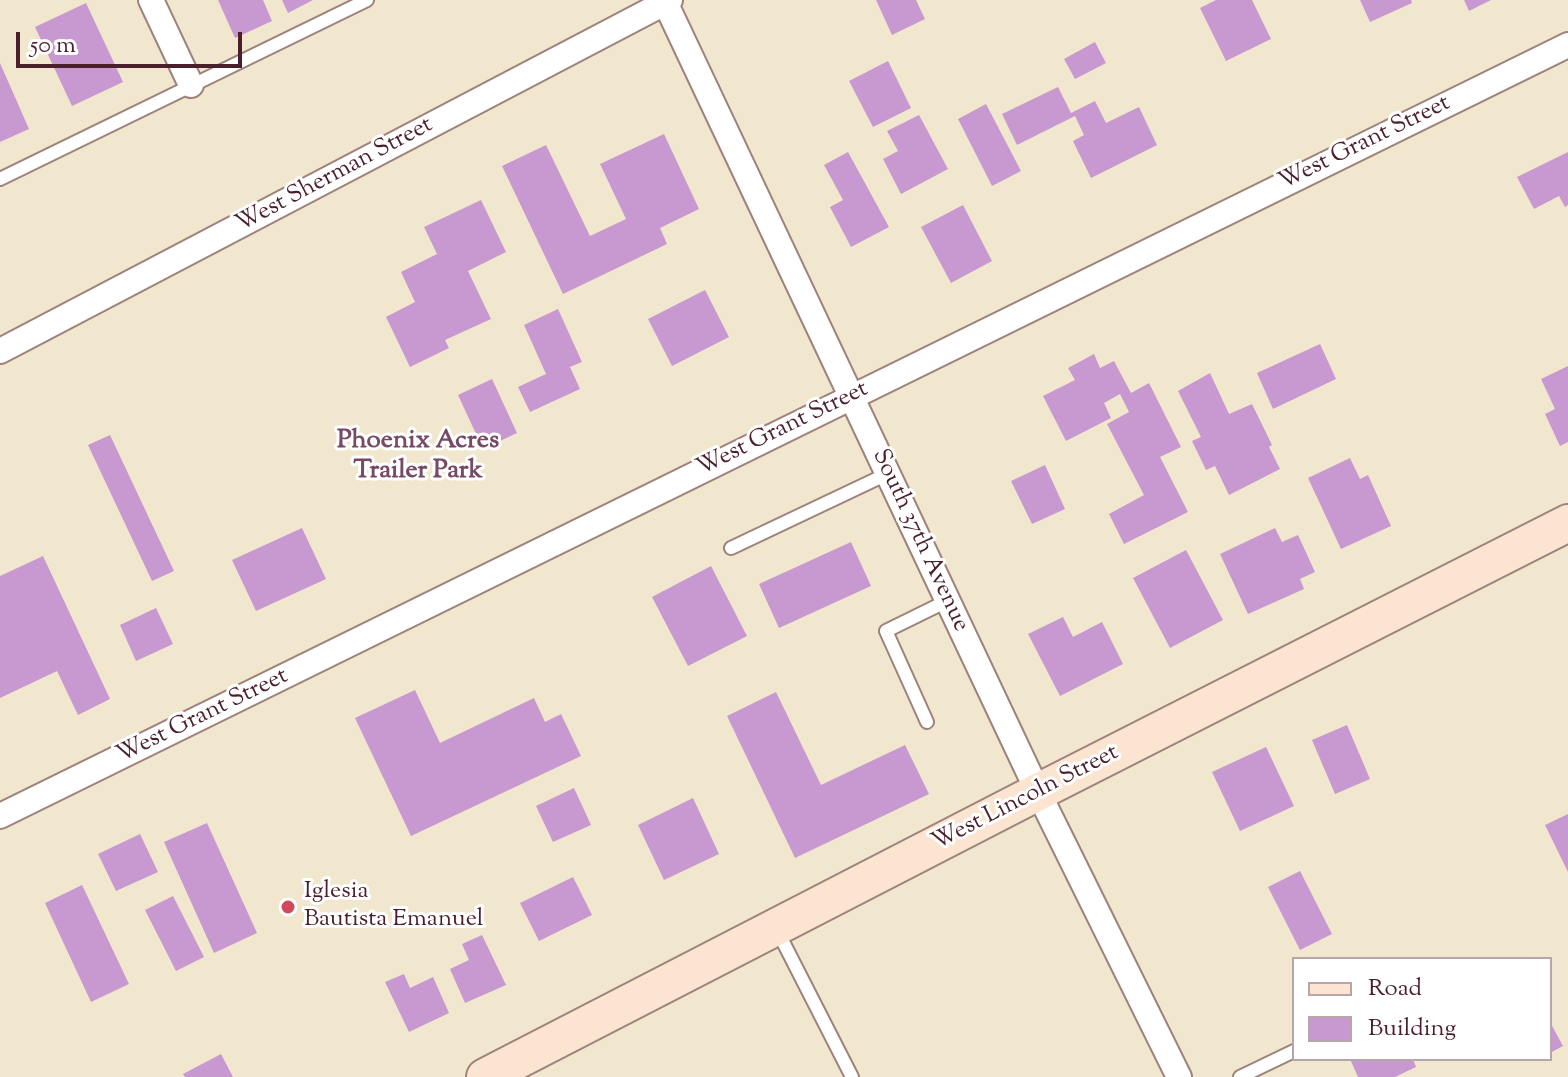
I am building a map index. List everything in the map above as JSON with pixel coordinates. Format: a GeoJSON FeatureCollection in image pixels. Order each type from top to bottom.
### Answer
{"type":"FeatureCollection","features":[{"type":"Feature","properties":{"kind":"street"},"geometry":{"type":"LineString","coordinates":[[151,0],[191,85]]}},
{"type":"Feature","properties":{"kind":"street","name":"West Sherman Street"},"geometry":{"type":"LineString","coordinates":[[0,351],[667,1]]}},
{"type":"Feature","properties":{"kind":"street","name":"South 37th Avenue"},"geometry":{"type":"LineString","coordinates":[[667,1],[947,601],[1179,1077]]}},
{"type":"Feature","properties":{"kind":"street","name":"West Grant Street"},"geometry":{"type":"LineString","coordinates":[[0,816],[1568,45]]}},
{"type":"Feature","properties":{"kind":"street","name":"West Lincoln Street"},"geometry":{"type":"LineString","coordinates":[[485,1077],[1568,523]]}},
{"type":"Feature","properties":{"kind":"lane"},"geometry":{"type":"LineString","coordinates":[[0,179],[367,0]]}},
{"type":"Feature","properties":{"kind":"lane"},"geometry":{"type":"LineString","coordinates":[[731,548],[887,474]]}},
{"type":"Feature","properties":{"kind":"lane"},"geometry":{"type":"LineString","coordinates":[[927,722],[886,631],[947,601]]}},
{"type":"Feature","properties":{"kind":"lane"},"geometry":{"type":"LineString","coordinates":[[776,928],[852,1077]]}},
{"type":"Feature","properties":{"kind":"lane"},"geometry":{"type":"LineString","coordinates":[[1240,1077],[1292,1052]]}},
{"type":"Feature","properties":{"kind":"building"},"geometry":{"type":"Polygon","coordinates":[[[218,0],[263,0],[272,21],[235,38],[218,0]]]}},
{"type":"Feature","properties":{"kind":"building"},"geometry":{"type":"Polygon","coordinates":[[[282,0],[313,0],[288,13],[282,0]]]}},
{"type":"Feature","properties":{"kind":"building"},"geometry":{"type":"Polygon","coordinates":[[[876,0],[916,0],[925,19],[892,35],[876,0]]]}},
{"type":"Feature","properties":{"kind":"building"},"geometry":{"type":"Polygon","coordinates":[[[1216,0],[1252,0],[1271,39],[1226,61],[1200,8],[1216,0]]]}},
{"type":"Feature","properties":{"kind":"building"},"geometry":{"type":"Polygon","coordinates":[[[1360,0],[1411,0],[1412,3],[1370,22],[1360,0]]]}},
{"type":"Feature","properties":{"kind":"building"},"geometry":{"type":"Polygon","coordinates":[[[1464,0],[1491,0],[1469,11],[1464,0]]]}},
{"type":"Feature","properties":{"kind":"building"},"geometry":{"type":"Polygon","coordinates":[[[86,3],[123,82],[72,106],[35,27],[86,3]]]}},
{"type":"Feature","properties":{"kind":"building"},"geometry":{"type":"Polygon","coordinates":[[[1095,42],[1106,63],[1075,79],[1064,59],[1095,42]]]}},
{"type":"Feature","properties":{"kind":"building"},"geometry":{"type":"Polygon","coordinates":[[[888,61],[911,108],[873,127],[849,81],[888,61]]]}},
{"type":"Feature","properties":{"kind":"building"},"geometry":{"type":"Polygon","coordinates":[[[0,63],[29,129],[0,142],[0,63]]]}},
{"type":"Feature","properties":{"kind":"building"},"geometry":{"type":"Polygon","coordinates":[[[1058,87],[1071,113],[1095,101],[1106,123],[1139,107],[1157,145],[1091,178],[1073,141],[1084,135],[1075,116],[1017,145],[1002,114],[1058,87]]]}},
{"type":"Feature","properties":{"kind":"building"},"geometry":{"type":"Polygon","coordinates":[[[986,104],[1021,171],[992,186],[958,119],[986,104]]]}},
{"type":"Feature","properties":{"kind":"building"},"geometry":{"type":"Polygon","coordinates":[[[919,115],[948,169],[901,194],[883,159],[898,151],[887,131],[919,115]]]}},
{"type":"Feature","properties":{"kind":"building"},"geometry":{"type":"Polygon","coordinates":[[[664,134],[699,209],[660,228],[667,244],[563,294],[502,166],[546,145],[590,236],[626,219],[600,164],[664,134]]]}},
{"type":"Feature","properties":{"kind":"building"},"geometry":{"type":"Polygon","coordinates":[[[848,152],[889,227],[851,247],[830,207],[843,200],[824,165],[848,152]]]}},
{"type":"Feature","properties":{"kind":"building"},"geometry":{"type":"Polygon","coordinates":[[[1568,152],[1568,205],[1565,207],[1559,196],[1534,209],[1517,177],[1568,152]]]}},
{"type":"Feature","properties":{"kind":"building"},"geometry":{"type":"Polygon","coordinates":[[[481,200],[506,252],[468,271],[491,319],[445,340],[449,348],[410,367],[386,317],[415,302],[401,272],[437,254],[424,227],[481,200]]]}},
{"type":"Feature","properties":{"kind":"building"},"geometry":{"type":"Polygon","coordinates":[[[963,205],[992,261],[951,283],[921,227],[963,205]]]}},
{"type":"Feature","properties":{"kind":"building"},"geometry":{"type":"Polygon","coordinates":[[[705,290],[729,337],[672,366],[648,319],[705,290]]]}},
{"type":"Feature","properties":{"kind":"building"},"geometry":{"type":"Polygon","coordinates":[[[558,309],[582,362],[570,367],[580,389],[530,412],[518,387],[546,374],[524,325],[558,309]]]}},
{"type":"Feature","properties":{"kind":"building"},"geometry":{"type":"Polygon","coordinates":[[[1320,344],[1336,379],[1273,409],[1257,373],[1320,344]]]}},
{"type":"Feature","properties":{"kind":"building"},"geometry":{"type":"Polygon","coordinates":[[[1094,354],[1100,368],[1114,361],[1131,393],[1149,383],[1181,447],[1160,457],[1188,512],[1124,544],[1109,514],[1144,495],[1107,424],[1129,412],[1120,394],[1104,403],[1111,418],[1066,441],[1043,396],[1075,380],[1068,368],[1094,354]]]}},
{"type":"Feature","properties":{"kind":"building"},"geometry":{"type":"Polygon","coordinates":[[[1568,366],[1568,442],[1560,446],[1545,414],[1555,409],[1541,379],[1568,366]]]}},
{"type":"Feature","properties":{"kind":"building"},"geometry":{"type":"Polygon","coordinates":[[[1210,373],[1229,414],[1252,404],[1280,469],[1229,495],[1215,466],[1206,470],[1192,441],[1201,437],[1178,391],[1210,373]]]}},
{"type":"Feature","properties":{"kind":"building"},"geometry":{"type":"Polygon","coordinates":[[[492,379],[517,433],[483,449],[458,395],[492,379]]]}},
{"type":"Feature","properties":{"kind":"building"},"geometry":{"type":"Polygon","coordinates":[[[110,435],[174,571],[152,581],[88,445],[110,435]]]}},
{"type":"Feature","properties":{"kind":"building"},"geometry":{"type":"Polygon","coordinates":[[[1350,458],[1360,479],[1368,475],[1391,526],[1341,549],[1308,478],[1350,458]]]}},
{"type":"Feature","properties":{"kind":"building"},"geometry":{"type":"Polygon","coordinates":[[[1045,465],[1065,509],[1032,524],[1011,481],[1045,465]]]}},
{"type":"Feature","properties":{"kind":"building"},"geometry":{"type":"Polygon","coordinates":[[[302,528],[326,579],[256,611],[232,560],[302,528]]]}},
{"type":"Feature","properties":{"kind":"building"},"geometry":{"type":"Polygon","coordinates":[[[1275,528],[1282,542],[1298,535],[1315,572],[1300,579],[1304,589],[1248,614],[1220,554],[1275,528]]]}},
{"type":"Feature","properties":{"kind":"building"},"geometry":{"type":"Polygon","coordinates":[[[851,542],[871,586],[779,628],[759,584],[851,542]]]}},
{"type":"Feature","properties":{"kind":"building"},"geometry":{"type":"Polygon","coordinates":[[[1186,550],[1223,620],[1170,648],[1133,578],[1186,550]]]}},
{"type":"Feature","properties":{"kind":"building"},"geometry":{"type":"Polygon","coordinates":[[[43,556],[110,699],[78,715],[57,671],[0,698],[0,576],[43,556]]]}},
{"type":"Feature","properties":{"kind":"building"},"geometry":{"type":"Polygon","coordinates":[[[711,566],[747,636],[688,666],[652,597],[711,566]]]}},
{"type":"Feature","properties":{"kind":"building"},"geometry":{"type":"Polygon","coordinates":[[[156,608],[173,644],[136,661],[120,625],[156,608]]]}},
{"type":"Feature","properties":{"kind":"building"},"geometry":{"type":"Polygon","coordinates":[[[1063,617],[1073,637],[1102,622],[1123,664],[1060,696],[1028,634],[1063,617]]]}},
{"type":"Feature","properties":{"kind":"building"},"geometry":{"type":"Polygon","coordinates":[[[415,690],[440,743],[534,698],[545,722],[561,714],[581,756],[411,836],[355,718],[415,690]]]}},
{"type":"Feature","properties":{"kind":"building"},"geometry":{"type":"Polygon","coordinates":[[[776,692],[821,785],[905,745],[929,794],[795,858],[727,716],[776,692]]]}},
{"type":"Feature","properties":{"kind":"building"},"geometry":{"type":"Polygon","coordinates":[[[1347,725],[1370,779],[1335,794],[1312,740],[1347,725]]]}},
{"type":"Feature","properties":{"kind":"building"},"geometry":{"type":"Polygon","coordinates":[[[1266,747],[1294,806],[1240,831],[1212,772],[1266,747]]]}},
{"type":"Feature","properties":{"kind":"building"},"geometry":{"type":"Polygon","coordinates":[[[574,788],[591,825],[553,842],[536,806],[574,788]]]}},
{"type":"Feature","properties":{"kind":"building"},"geometry":{"type":"Polygon","coordinates":[[[693,798],[719,854],[664,880],[638,825],[693,798]]]}},
{"type":"Feature","properties":{"kind":"building"},"geometry":{"type":"Polygon","coordinates":[[[1568,814],[1568,872],[1545,825],[1568,814]]]}},
{"type":"Feature","properties":{"kind":"building"},"geometry":{"type":"Polygon","coordinates":[[[207,823],[257,933],[214,953],[164,842],[207,823]]]}},
{"type":"Feature","properties":{"kind":"building"},"geometry":{"type":"Polygon","coordinates":[[[140,834],[158,872],[116,891],[98,854],[140,834]]]}},
{"type":"Feature","properties":{"kind":"building"},"geometry":{"type":"Polygon","coordinates":[[[1300,871],[1332,934],[1300,950],[1268,887],[1300,871]]]}},
{"type":"Feature","properties":{"kind":"building"},"geometry":{"type":"Polygon","coordinates":[[[573,877],[592,915],[539,941],[520,903],[573,877]]]}},
{"type":"Feature","properties":{"kind":"building"},"geometry":{"type":"Polygon","coordinates":[[[82,885],[129,984],[91,1002],[45,903],[82,885]]]}},
{"type":"Feature","properties":{"kind":"building"},"geometry":{"type":"Polygon","coordinates":[[[173,896],[204,957],[176,971],[145,910],[173,896]]]}},
{"type":"Feature","properties":{"kind":"building"},"geometry":{"type":"Polygon","coordinates":[[[482,935],[506,985],[465,1003],[450,969],[469,960],[462,944],[482,935]]]}},
{"type":"Feature","properties":{"kind":"building"},"geometry":{"type":"Polygon","coordinates":[[[404,974],[410,988],[433,977],[449,1013],[409,1032],[385,982],[404,974]]]}},
{"type":"Feature","properties":{"kind":"building"},"geometry":{"type":"Polygon","coordinates":[[[1552,1026],[1563,1046],[1552,1052],[1552,1026]]]}},
{"type":"Feature","properties":{"kind":"building"},"geometry":{"type":"Polygon","coordinates":[[[221,1054],[233,1077],[185,1077],[183,1074],[221,1054]]]}},
{"type":"Feature","properties":{"kind":"building"},"geometry":{"type":"Polygon","coordinates":[[[1351,1061],[1414,1061],[1416,1067],[1395,1077],[1358,1077],[1351,1061]]]}},
{"type":"Feature","properties":{"kind":"place","name":"Iglesia Bautista Emanuel"},"geometry":{"type":"Point","coordinates":[288,907]}},
{"type":"Feature","properties":{"kind":"district","name":"Phoenix Acres Trailer Park"},"geometry":{"type":"Point","coordinates":[418,458]}}]}
